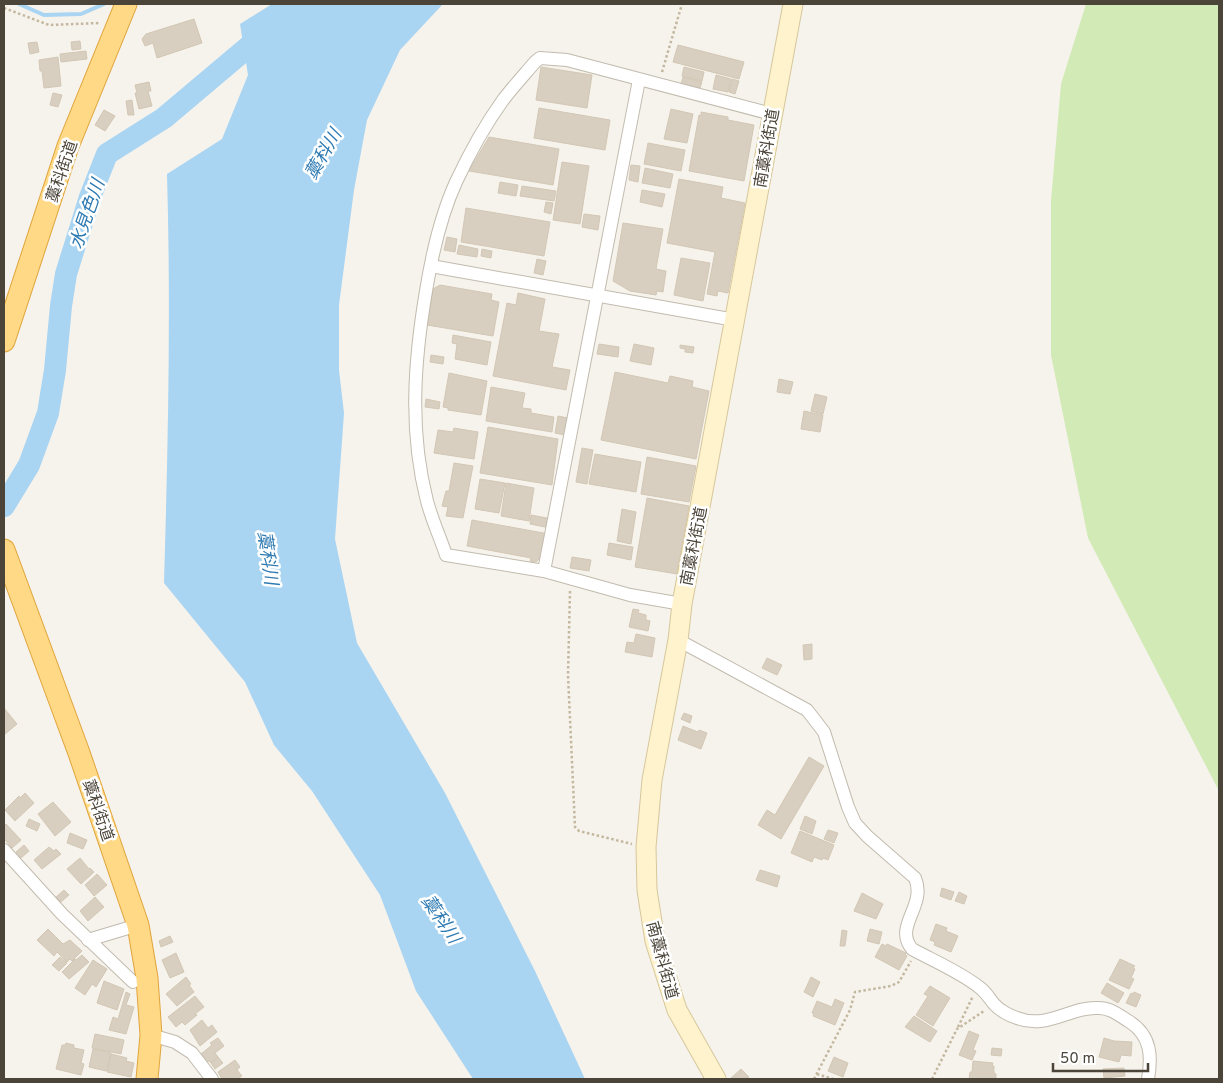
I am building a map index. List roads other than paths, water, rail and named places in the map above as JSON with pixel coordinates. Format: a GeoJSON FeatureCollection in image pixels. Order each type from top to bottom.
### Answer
{"type":"FeatureCollection","features":[{"type":"Feature","properties":{"kind":"highway","name":"藁科街道"},"geometry":{"type":"LineString","coordinates":[[4,341],[68,146],[123,13]]}},
{"type":"Feature","properties":{"kind":"highway","name":"藁科街道"},"geometry":{"type":"LineString","coordinates":[[7,559],[79,754],[138,925],[147,978],[151,1035],[147,1079]]}},
{"type":"Feature","properties":{"kind":"main road","name":"南藁科街道"},"geometry":{"type":"LineString","coordinates":[[716,1079],[677,1010],[655,941],[647,890],[646,847],[652,780],[678,640],[682,604],[793,4]]}},
{"type":"Feature","properties":{"kind":"street"},"geometry":{"type":"LineString","coordinates":[[682,604],[630,595],[544,571],[446,555],[422,477],[414,403],[415,370],[436,238],[456,183],[477,142],[503,100],[540,58],[567,60],[772,114]]}},
{"type":"Feature","properties":{"kind":"street"},"geometry":{"type":"LineString","coordinates":[[544,571],[639,80]]}},
{"type":"Feature","properties":{"kind":"street"},"geometry":{"type":"LineString","coordinates":[[431,266],[735,320]]}},
{"type":"Feature","properties":{"kind":"street"},"geometry":{"type":"LineString","coordinates":[[678,640],[807,710],[824,732],[848,808],[855,823],[915,878],[919,888],[918,897],[905,936],[912,949],[978,986],[991,998],[994,1004],[1016,1018],[1026,1021],[1040,1021],[1062,1017],[1089,1008],[1112,1011],[1142,1031],[1147,1040],[1150,1067],[1148,1079]]}},
{"type":"Feature","properties":{"kind":"street"},"geometry":{"type":"LineString","coordinates":[[4,850],[62,914],[133,982]]}},
{"type":"Feature","properties":{"kind":"street"},"geometry":{"type":"LineString","coordinates":[[88,940],[138,925]]}},
{"type":"Feature","properties":{"kind":"street"},"geometry":{"type":"LineString","coordinates":[[151,1035],[175,1042],[192,1053],[212,1079]]}},
{"type":"Feature","properties":{"kind":"water","name":"藁科川"},"geometry":{"type":"Polygon","coordinates":[[[272,4],[443,4],[400,50],[367,120],[354,190],[339,305],[339,370],[344,413],[335,539],[357,643],[445,793],[535,971],[585,1079],[473,1079],[416,991],[380,895],[312,791],[274,745],[245,682],[164,583],[169,276],[167,174],[222,139],[248,75],[240,24],[272,4]]]}},
{"type":"Feature","properties":{"kind":"waterway"},"geometry":{"type":"LineString","coordinates":[[19,4],[44,15],[81,14],[104,4]]}},
{"type":"Feature","properties":{"kind":"waterway","name":"水見色川"},"geometry":{"type":"LineString","coordinates":[[4,506],[29,465],[48,413],[66,274],[90,197],[107,154],[164,118],[299,4]]}}]}
